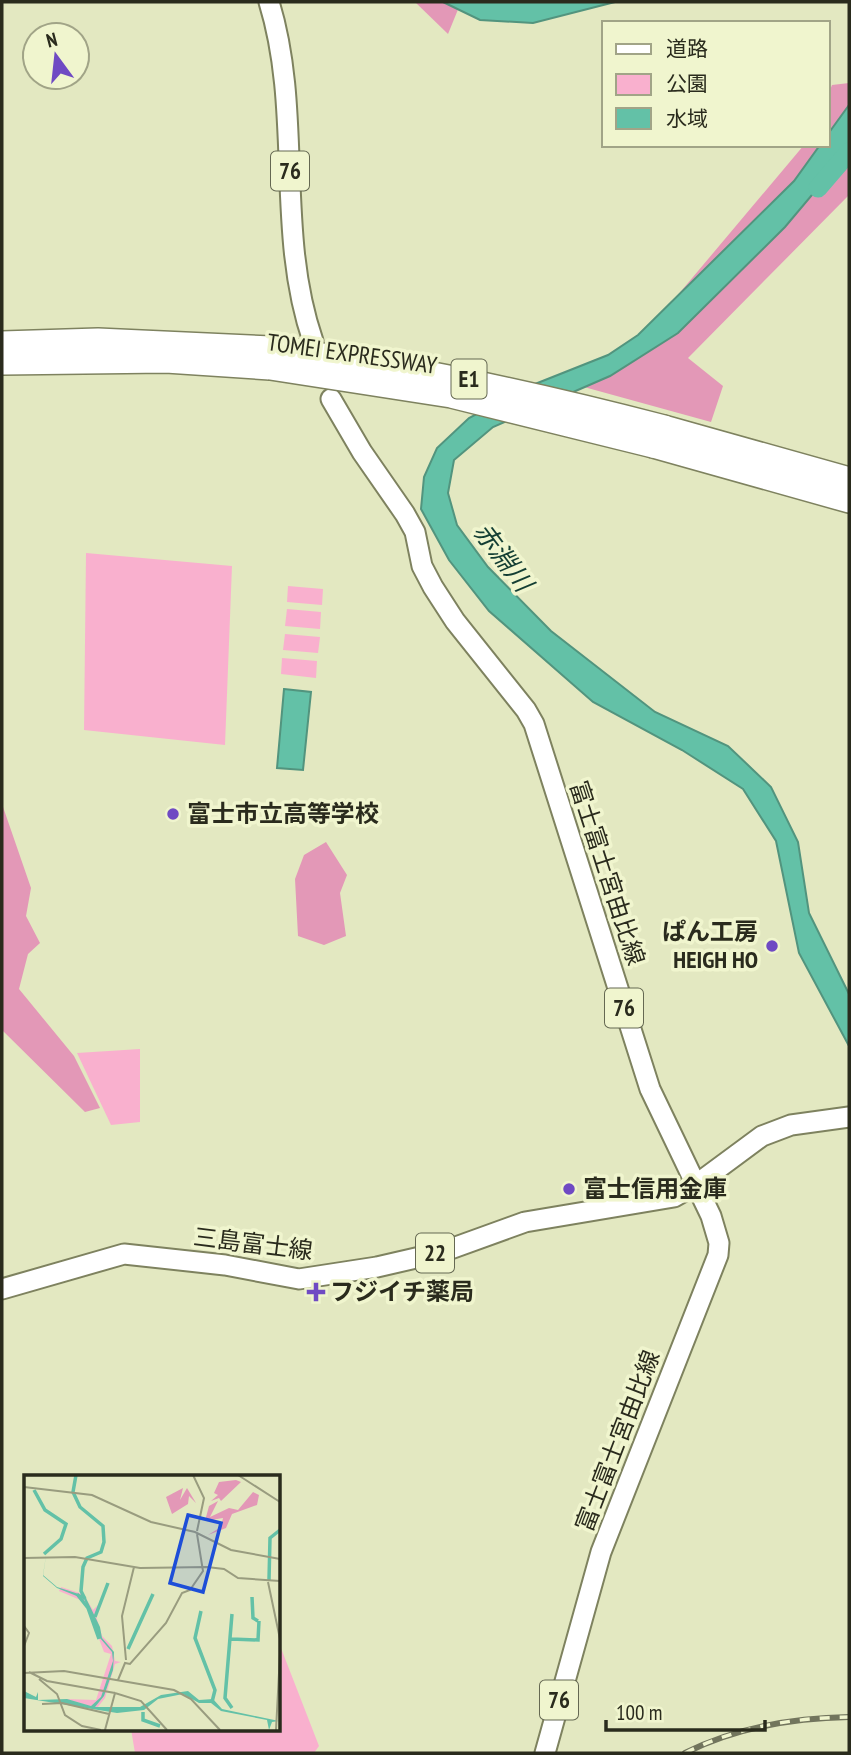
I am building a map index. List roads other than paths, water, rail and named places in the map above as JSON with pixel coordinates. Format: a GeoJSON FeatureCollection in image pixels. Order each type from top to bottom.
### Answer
{"type":"FeatureCollection","features":[{"type":"Feature","properties":{"kind":"highway","name":"TOMEI EXPRESSWAY"},"geometry":{"type":"LineString","coordinates":[[2,343],[99,340],[270,358]]}},
{"type":"Feature","properties":{"kind":"highway","name":"TOMEI EXPRESSWAY"},"geometry":{"type":"LineString","coordinates":[[2,363],[270,358],[370,360],[459,377],[658,437],[849,501]]}},
{"type":"Feature","properties":{"kind":"highway","name":"TOMEI EXPRESSWAY"},"geometry":{"type":"LineString","coordinates":[[658,437],[849,479]]}},
{"type":"Feature","properties":{"kind":"main road","name":"76"},"geometry":{"type":"LineString","coordinates":[[269,2],[286,80],[298,285],[313,341]]}},
{"type":"Feature","properties":{"kind":"main road","name":"富士富士宮由比線"},"geometry":{"type":"LineString","coordinates":[[331,400],[415,532],[422,566],[433,587],[455,621],[526,710],[534,724],[650,1089],[697,1184],[719,1243],[718,1255],[601,1552],[545,1753]]}},
{"type":"Feature","properties":{"kind":"main road","name":"三島富士線"},"geometry":{"type":"LineString","coordinates":[[2,1289],[124,1254],[225,1265],[299,1279],[329,1277],[442,1252],[525,1222],[674,1197],[697,1184],[762,1136],[791,1125],[849,1118]]}},
{"type":"Feature","properties":{"kind":"water"},"geometry":{"type":"Polygon","coordinates":[[[443,2],[615,2],[533,23],[480,20],[443,2]]]}},
{"type":"Feature","properties":{"kind":"water"},"geometry":{"type":"Polygon","coordinates":[[[849,105],[849,151],[785,227],[678,333],[610,376],[493,427],[454,460],[448,493],[457,525],[488,567],[551,631],[655,712],[728,746],[771,787],[798,842],[809,913],[849,994],[849,1046],[799,953],[776,841],[743,789],[682,750],[593,702],[489,611],[449,560],[421,509],[424,477],[437,448],[469,418],[530,386],[608,355],[638,335],[794,181],[819,147],[830,147],[830,131],[849,105]]]}},
{"type":"Feature","properties":{"kind":"water"},"geometry":{"type":"Polygon","coordinates":[[[284,689],[311,692],[303,770],[277,768],[284,689]]]}},
{"type":"Feature","properties":{"kind":"waterway","name":"赤淵川"},"geometry":{"type":"LineString","coordinates":[[818,188],[849,152]]}},
{"type":"Feature","properties":{"kind":"railway"},"geometry":{"type":"LineString","coordinates":[[685,1753],[745,1730],[807,1719],[849,1717]]}},
{"type":"Feature","properties":{"kind":"place","name":"富士市立高等学校"},"geometry":{"type":"Point","coordinates":[173,814]}},
{"type":"Feature","properties":{"kind":"place","name":"ぱん工房 HEIGH HO"},"geometry":{"type":"Point","coordinates":[772,946]}},
{"type":"Feature","properties":{"kind":"place","name":"富士信用金庫"},"geometry":{"type":"Point","coordinates":[569,1189]}},
{"type":"Feature","properties":{"kind":"place","name":"フジイチ薬局"},"geometry":{"type":"Point","coordinates":[316,1292]}}]}
